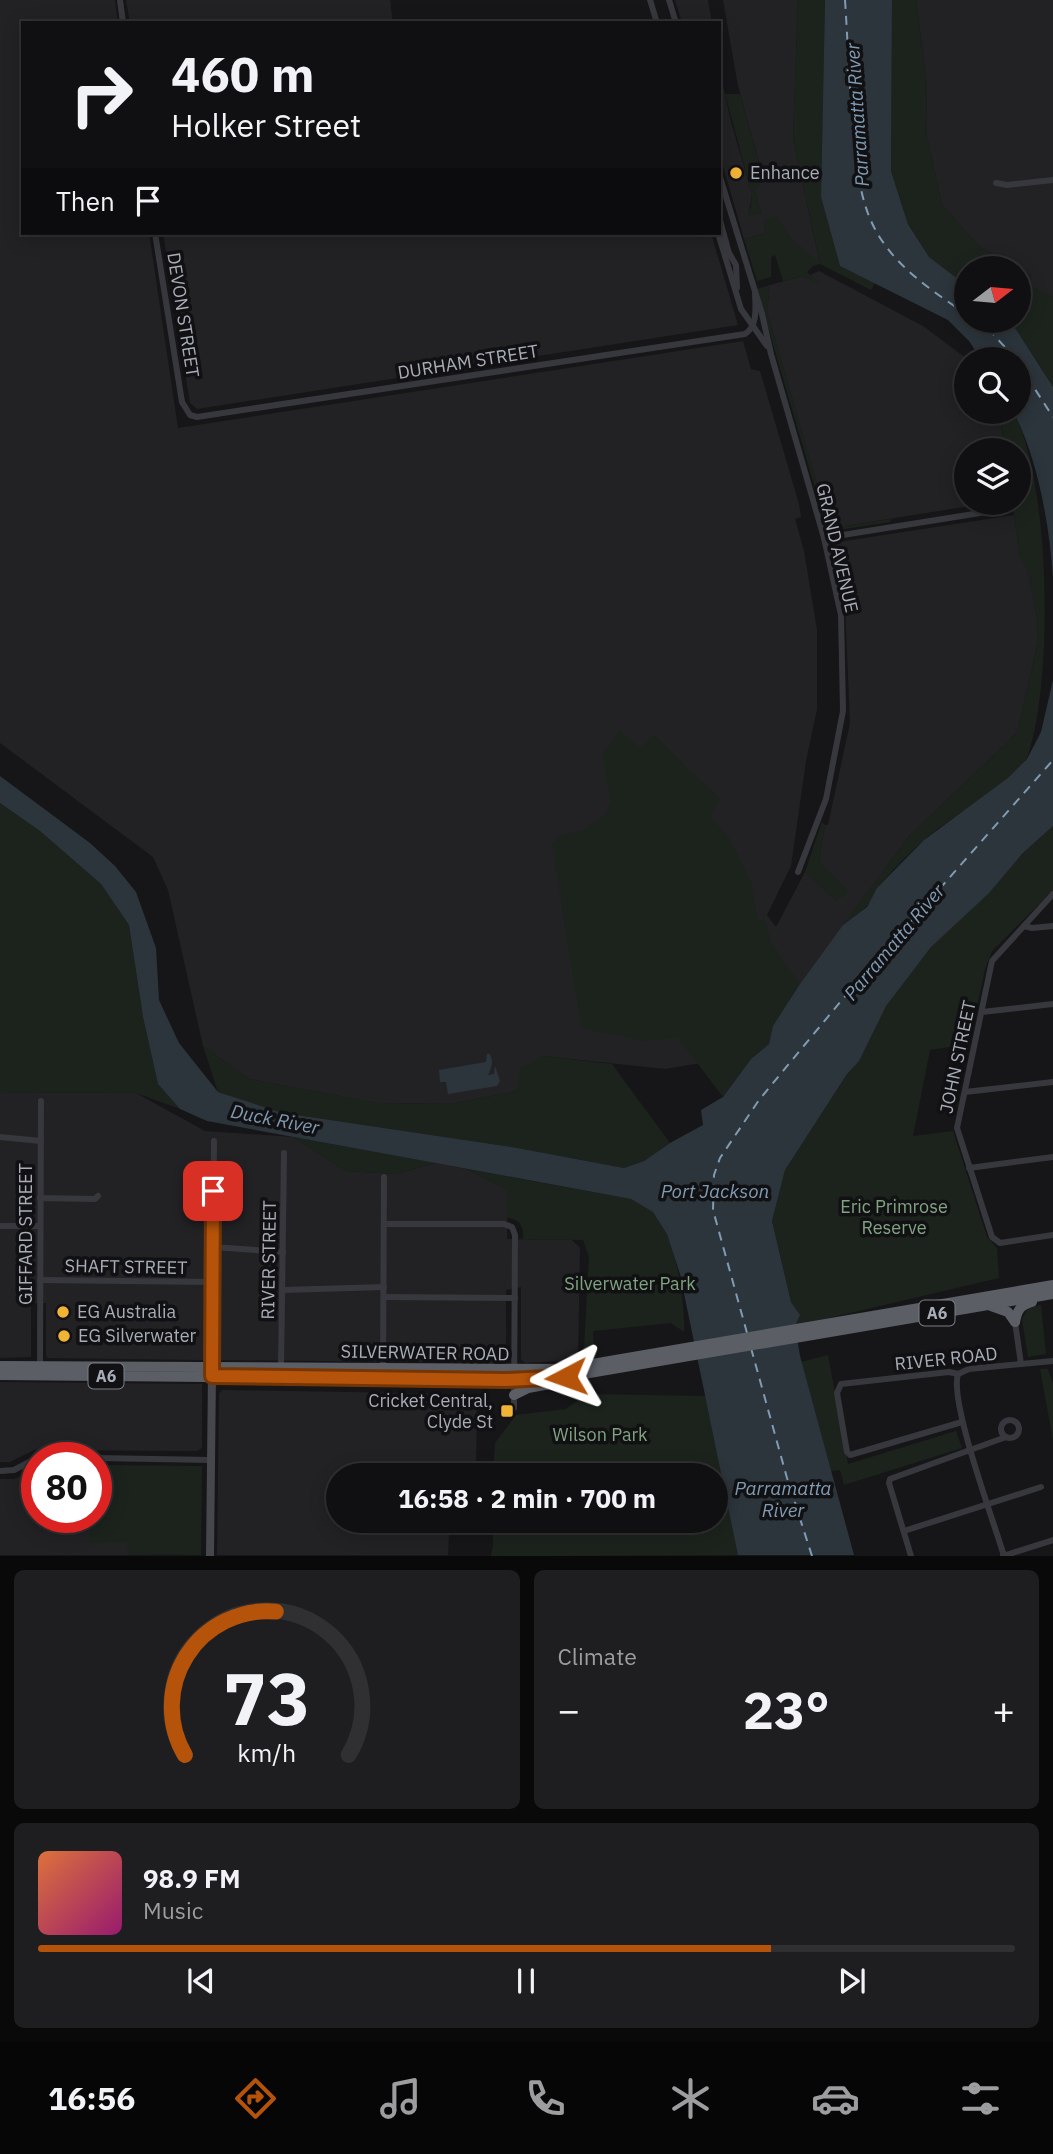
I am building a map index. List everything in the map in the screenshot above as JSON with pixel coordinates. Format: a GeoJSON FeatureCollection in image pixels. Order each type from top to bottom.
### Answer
{"type":"FeatureCollection","features":[{"type":"Feature","properties":{"kind":"highway","name":"SILVERWATER ROAD"},"geometry":{"type":"LineString","coordinates":[[0,1375],[212,1372],[514,1375],[590,1370],[821,1330],[1053,1285]]}},
{"type":"Feature","properties":{"kind":"highway","name":"SILVERWATER ROAD"},"geometry":{"type":"LineString","coordinates":[[821,1330],[1053,1296]]}},
{"type":"Feature","properties":{"kind":"highway"},"geometry":{"type":"LineString","coordinates":[[985,1305],[1004,1309],[1015,1322],[1022,1306],[1053,1296]]}},
{"type":"Feature","properties":{"kind":"highway","name":"SILVERWATER ROAD"},"geometry":{"type":"LineString","coordinates":[[0,1366],[212,1372],[281,1368],[383,1368],[514,1375]]}},
{"type":"Feature","properties":{"kind":"highway"},"geometry":{"type":"LineString","coordinates":[[514,1395],[528,1388],[552,1384],[590,1370]]}},
{"type":"Feature","properties":{"kind":"main road"},"geometry":{"type":"LineString","coordinates":[[210,1556],[212,1372]]}},
{"type":"Feature","properties":{"kind":"street"},"geometry":{"type":"LineString","coordinates":[[120,0],[123,21]]}},
{"type":"Feature","properties":{"kind":"street"},"geometry":{"type":"LineString","coordinates":[[650,0],[656,21]]}},
{"type":"Feature","properties":{"kind":"street"},"geometry":{"type":"LineString","coordinates":[[669,0],[675,21]]}},
{"type":"Feature","properties":{"kind":"street"},"geometry":{"type":"LineString","coordinates":[[996,183],[1007,186],[1053,180]]}},
{"type":"Feature","properties":{"kind":"street","name":"GRAND AVENUE"},"geometry":{"type":"LineString","coordinates":[[722,195],[754,288],[824,538],[841,615],[843,711],[825,799],[798,872]]}},
{"type":"Feature","properties":{"kind":"street"},"geometry":{"type":"LineString","coordinates":[[721,227],[725,248],[740,243]]}},
{"type":"Feature","properties":{"kind":"street","name":"DEVON STREET"},"geometry":{"type":"LineString","coordinates":[[155,235],[182,402]]}},
{"type":"Feature","properties":{"kind":"street","name":"GRAND AVENUE"},"geometry":{"type":"LineString","coordinates":[[719,235],[741,309],[771,354]]}},
{"type":"Feature","properties":{"kind":"street"},"geometry":{"type":"LineString","coordinates":[[737,295],[741,288],[754,288],[756,313],[753,326],[749,332],[739,334]]}},
{"type":"Feature","properties":{"kind":"street"},"geometry":{"type":"LineString","coordinates":[[739,334],[744,324],[741,309]]}},
{"type":"Feature","properties":{"kind":"street"},"geometry":{"type":"LineString","coordinates":[[739,334],[755,334],[762,338]]}},
{"type":"Feature","properties":{"kind":"street","name":"DURHAM STREET"},"geometry":{"type":"LineString","coordinates":[[182,402],[190,415],[204,417],[739,334]]}},
{"type":"Feature","properties":{"kind":"street"},"geometry":{"type":"LineString","coordinates":[[824,538],[968,515]]}},
{"type":"Feature","properties":{"kind":"street","name":"JOHN STREET"},"geometry":{"type":"LineString","coordinates":[[1053,894],[992,961],[957,1128],[989,1232],[996,1242],[1053,1234]]}},
{"type":"Feature","properties":{"kind":"street"},"geometry":{"type":"LineString","coordinates":[[1024,926],[1053,926]]}},
{"type":"Feature","properties":{"kind":"street"},"geometry":{"type":"LineString","coordinates":[[982,1012],[1053,1004]]}},
{"type":"Feature","properties":{"kind":"street"},"geometry":{"type":"LineString","coordinates":[[965,1091],[1053,1082]]}},
{"type":"Feature","properties":{"kind":"street","name":"GIFFARD STREET"},"geometry":{"type":"LineString","coordinates":[[40,1366],[41,1101]]}},
{"type":"Feature","properties":{"kind":"street"},"geometry":{"type":"LineString","coordinates":[[0,1137],[41,1141]]}},
{"type":"Feature","properties":{"kind":"street"},"geometry":{"type":"LineString","coordinates":[[212,1372],[214,1141]]}},
{"type":"Feature","properties":{"kind":"street","name":"RIVER STREET"},"geometry":{"type":"LineString","coordinates":[[281,1368],[284,1153]]}},
{"type":"Feature","properties":{"kind":"street"},"geometry":{"type":"LineString","coordinates":[[969,1168],[1053,1157]]}},
{"type":"Feature","properties":{"kind":"street"},"geometry":{"type":"LineString","coordinates":[[383,1368],[384,1177]]}},
{"type":"Feature","properties":{"kind":"street"},"geometry":{"type":"LineString","coordinates":[[40,1198],[95,1199],[99,1196]]}},
{"type":"Feature","properties":{"kind":"street"},"geometry":{"type":"LineString","coordinates":[[385,1224],[504,1224],[512,1227],[514,1408]]}},
{"type":"Feature","properties":{"kind":"street"},"geometry":{"type":"LineString","coordinates":[[0,1226],[40,1226]]}},
{"type":"Feature","properties":{"kind":"street"},"geometry":{"type":"LineString","coordinates":[[212,1247],[283,1252]]}},
{"type":"Feature","properties":{"kind":"street","name":"SHAFT STREET"},"geometry":{"type":"LineString","coordinates":[[40,1280],[212,1282]]}},
{"type":"Feature","properties":{"kind":"street"},"geometry":{"type":"LineString","coordinates":[[283,1290],[384,1287]]}},
{"type":"Feature","properties":{"kind":"street"},"geometry":{"type":"LineString","coordinates":[[384,1297],[514,1298]]}},
{"type":"Feature","properties":{"kind":"street"},"geometry":{"type":"LineString","coordinates":[[1015,1322],[1021,1364]]}},
{"type":"Feature","properties":{"kind":"street","name":"RIVER ROAD"},"geometry":{"type":"LineString","coordinates":[[962,1422],[850,1455],[847,1452],[837,1393],[841,1384],[949,1372],[958,1374],[969,1369],[1053,1361]]}},
{"type":"Feature","properties":{"kind":"street"},"geometry":{"type":"LineString","coordinates":[[958,1374],[956,1383],[962,1422],[1004,1555],[1053,1540]]}},
{"type":"Feature","properties":{"kind":"street"},"geometry":{"type":"LineString","coordinates":[[911,1556],[889,1482],[893,1476],[1006,1437]]}},
{"type":"Feature","properties":{"kind":"street"},"geometry":{"type":"LineString","coordinates":[[112,1458],[211,1460]]}},
{"type":"Feature","properties":{"kind":"street"},"geometry":{"type":"LineString","coordinates":[[0,1471],[21,1466]]}},
{"type":"Feature","properties":{"kind":"street"},"geometry":{"type":"LineString","coordinates":[[904,1531],[1041,1488]]}},
{"type":"Feature","properties":{"kind":"shaded area"},"geometry":{"type":"Polygon","coordinates":[[[0,0],[115,0],[118,21],[21,21],[21,235],[149,235],[178,428],[743,341],[751,369],[760,371],[799,504],[801,517],[795,519],[804,551],[817,630],[817,709],[806,761],[791,866],[767,915],[776,927],[805,872],[837,901],[819,860],[850,723],[845,606],[832,543],[1014,515],[1020,556],[1028,570],[1037,617],[1038,642],[1017,733],[909,836],[748,1055],[665,1069],[543,1056],[516,1091],[451,1104],[377,1103],[249,1079],[203,1046],[168,890],[153,857],[0,743],[0,0]]]}},
{"type":"Feature","properties":{"kind":"shaded area"},"geometry":{"type":"Polygon","coordinates":[[[126,0],[390,0],[393,21],[130,21],[126,0]]]}},
{"type":"Feature","properties":{"kind":"shaded area"},"geometry":{"type":"Polygon","coordinates":[[[675,0],[708,0],[712,21],[681,21],[675,0]]]}},
{"type":"Feature","properties":{"kind":"shaded area"},"geometry":{"type":"Polygon","coordinates":[[[723,0],[798,0],[793,139],[820,264],[791,239],[777,217],[765,226],[766,233],[744,239],[721,159],[721,76],[752,194],[749,214],[761,213],[754,188],[758,187],[763,177],[738,86],[723,0]]]}},
{"type":"Feature","properties":{"kind":"shaded area"},"geometry":{"type":"Polygon","coordinates":[[[916,0],[1053,0],[1053,297],[1031,286],[1031,256],[996,256],[980,247],[942,205],[926,132],[927,84],[916,0]]]}},
{"type":"Feature","properties":{"kind":"shaded area"},"geometry":{"type":"Polygon","coordinates":[[[163,235],[712,235],[738,325],[197,409],[190,403],[163,235]]]}},
{"type":"Feature","properties":{"kind":"shaded area"},"geometry":{"type":"Polygon","coordinates":[[[819,271],[923,326],[954,349],[954,424],[1001,424],[1003,438],[954,438],[954,509],[832,528],[829,526],[767,311],[770,285],[802,276],[817,281],[810,275],[819,271]]]}},
{"type":"Feature","properties":{"kind":"shaded area"},"geometry":{"type":"Polygon","coordinates":[[[0,1092],[136,1093],[205,1131],[293,1137],[346,1171],[396,1174],[435,1163],[466,1169],[507,1189],[507,1239],[572,1240],[580,1248],[578,1360],[525,1363],[521,1359],[521,1287],[506,1290],[506,1359],[502,1363],[48,1358],[46,1303],[31,1303],[31,1357],[0,1358],[0,1092]]]}},
{"type":"Feature","properties":{"kind":"shaded area"},"geometry":{"type":"Polygon","coordinates":[[[0,1382],[202,1384],[202,1448],[197,1451],[112,1450],[112,1442],[21,1442],[21,1456],[10,1462],[0,1462],[0,1382]]]}},
{"type":"Feature","properties":{"kind":"shaded area"},"geometry":{"type":"Polygon","coordinates":[[[222,1390],[477,1394],[476,1463],[326,1463],[326,1533],[475,1534],[449,1534],[448,1555],[217,1555],[219,1394],[222,1390]]]}},
{"type":"Feature","properties":{"kind":"shaded area"},"geometry":{"type":"Polygon","coordinates":[[[21,1475],[21,1533],[89,1533],[89,1543],[128,1543],[128,1554],[201,1555],[0,1555],[0,1479],[15,1479],[21,1475]]]}},
{"type":"Feature","properties":{"kind":"green space"},"geometry":{"type":"Polygon","coordinates":[[[798,0],[825,0],[821,197],[840,266],[875,283],[871,290],[820,264],[807,272],[821,284],[802,276],[783,281],[775,255],[771,257],[771,277],[757,281],[744,239],[766,233],[764,220],[777,216],[791,239],[820,263],[793,139],[798,0]]]}},
{"type":"Feature","properties":{"kind":"green space"},"geometry":{"type":"Polygon","coordinates":[[[892,0],[916,0],[927,84],[926,132],[942,205],[980,247],[996,256],[954,256],[954,276],[929,257],[908,223],[891,171],[892,0]]]}},
{"type":"Feature","properties":{"kind":"green space"},"geometry":{"type":"Polygon","coordinates":[[[725,94],[740,94],[763,178],[758,187],[754,188],[761,213],[747,217],[752,194],[725,94]]]}},
{"type":"Feature","properties":{"kind":"green space"},"geometry":{"type":"Polygon","coordinates":[[[770,285],[767,311],[829,526],[832,528],[891,519],[890,522],[832,531],[827,529],[757,289],[770,285]]]}},
{"type":"Feature","properties":{"kind":"green space"},"geometry":{"type":"Polygon","coordinates":[[[1031,286],[1053,297],[1053,387],[1031,353],[1031,347],[1027,347],[1018,333],[1031,333],[1031,286]]]}},
{"type":"Feature","properties":{"kind":"green space"},"geometry":{"type":"Polygon","coordinates":[[[1001,424],[1018,424],[1024,438],[1003,438],[1001,424]]]}},
{"type":"Feature","properties":{"kind":"green space"},"geometry":{"type":"Polygon","coordinates":[[[1031,467],[1041,535],[1044,637],[1041,684],[1027,758],[992,792],[917,846],[879,886],[866,907],[843,925],[909,836],[1017,733],[1038,642],[1037,617],[1028,571],[1020,556],[1014,515],[1031,515],[1031,467]]]}},
{"type":"Feature","properties":{"kind":"green space"},"geometry":{"type":"Polygon","coordinates":[[[619,731],[640,748],[654,735],[720,799],[710,816],[729,838],[752,883],[758,920],[765,921],[772,944],[800,984],[770,1043],[751,1059],[723,1097],[678,1038],[642,1041],[581,1028],[552,844],[561,835],[584,830],[606,813],[611,802],[602,754],[619,731]]]}},
{"type":"Feature","properties":{"kind":"green space"},"geometry":{"type":"Polygon","coordinates":[[[0,803],[40,831],[101,884],[129,925],[143,1017],[158,1084],[180,1109],[136,1093],[0,1092],[0,803]]]}},
{"type":"Feature","properties":{"kind":"green space"},"geometry":{"type":"Polygon","coordinates":[[[822,822],[825,825],[819,860],[849,891],[837,901],[805,872],[822,822]]]}},
{"type":"Feature","properties":{"kind":"green space","name":"Eric Primrose Reserve"},"geometry":{"type":"Polygon","coordinates":[[[1053,826],[1053,890],[992,951],[985,969],[969,1044],[930,1050],[913,1136],[953,1131],[987,1237],[997,1248],[999,1278],[795,1326],[798,1312],[791,1302],[772,1221],[785,1170],[859,1057],[887,1004],[904,980],[965,910],[1053,826]]]}},
{"type":"Feature","properties":{"kind":"green space"},"geometry":{"type":"Polygon","coordinates":[[[203,1046],[249,1079],[378,1103],[451,1104],[516,1091],[521,1068],[543,1056],[612,1064],[670,1143],[644,1161],[624,1168],[512,1147],[283,1113],[218,1092],[203,1046]]]}},
{"type":"Feature","properties":{"kind":"green space"},"geometry":{"type":"Polygon","coordinates":[[[293,1137],[435,1163],[396,1174],[346,1171],[293,1137]]]}},
{"type":"Feature","properties":{"kind":"green space","name":"Silverwater Park"},"geometry":{"type":"Polygon","coordinates":[[[466,1169],[631,1199],[649,1209],[662,1224],[678,1270],[684,1332],[671,1323],[593,1331],[594,1350],[584,1349],[589,1257],[583,1240],[523,1239],[520,1224],[507,1218],[507,1189],[466,1169]]]}},
{"type":"Feature","properties":{"kind":"green space"},"geometry":{"type":"Polygon","coordinates":[[[1041,1305],[1046,1354],[1028,1357],[1022,1319],[1028,1308],[1041,1305]]]}},
{"type":"Feature","properties":{"kind":"green space"},"geometry":{"type":"Polygon","coordinates":[[[828,1355],[848,1464],[956,1431],[962,1448],[844,1485],[840,1470],[831,1471],[801,1362],[828,1355]]]}},
{"type":"Feature","properties":{"kind":"green space"},"geometry":{"type":"Polygon","coordinates":[[[1040,1369],[1048,1369],[1053,1384],[1053,1440],[1040,1369]]]}},
{"type":"Feature","properties":{"kind":"green space","name":"Wilson Park"},"geometry":{"type":"Polygon","coordinates":[[[587,1394],[706,1396],[720,1463],[494,1463],[495,1443],[516,1415],[566,1409],[587,1394]]]}},
{"type":"Feature","properties":{"kind":"green space"},"geometry":{"type":"Polygon","coordinates":[[[112,1465],[202,1466],[201,1555],[128,1554],[127,1543],[89,1543],[89,1533],[112,1533],[112,1465]]]}},
{"type":"Feature","properties":{"kind":"green space","name":"Wilson Park"},"geometry":{"type":"Polygon","coordinates":[[[728,1499],[740,1555],[491,1556],[493,1533],[728,1533],[728,1499]]]}},
{"type":"Feature","properties":{"kind":"water","name":"Parramatta River"},"geometry":{"type":"Polygon","coordinates":[[[825,0],[892,0],[891,171],[908,224],[929,257],[954,276],[954,326],[948,320],[840,266],[821,197],[825,0]]]}},
{"type":"Feature","properties":{"kind":"water","name":"Parramatta River"},"geometry":{"type":"Polygon","coordinates":[[[961,333],[1018,333],[1027,347],[973,347],[961,333]]]}},
{"type":"Feature","properties":{"kind":"water","name":"Parramatta River"},"geometry":{"type":"Polygon","coordinates":[[[1031,353],[1053,387],[1053,577],[1049,535],[1031,456],[1031,438],[1025,438],[1019,424],[1031,424],[1031,353]]]}},
{"type":"Feature","properties":{"kind":"water","name":"Port Jackson"},"geometry":{"type":"Polygon","coordinates":[[[1053,680],[1053,826],[1022,854],[989,893],[931,947],[886,1006],[859,1061],[847,1074],[785,1170],[772,1221],[791,1302],[800,1315],[795,1326],[800,1356],[854,1555],[738,1555],[728,1507],[728,1463],[719,1463],[680,1274],[667,1234],[653,1212],[631,1199],[207,1121],[180,1109],[158,1084],[143,1017],[129,925],[101,884],[40,831],[0,803],[0,776],[90,843],[115,866],[136,892],[156,948],[159,1000],[179,1043],[218,1092],[283,1113],[512,1147],[624,1168],[644,1161],[703,1125],[701,1110],[723,1097],[751,1059],[769,1044],[773,1026],[843,925],[867,907],[877,888],[924,840],[1008,778],[1027,759],[1041,732],[1053,680]]]}},
{"type":"Feature","properties":{"kind":"water"},"geometry":{"type":"Polygon","coordinates":[[[487,1054],[490,1054],[492,1060],[488,1075],[494,1074],[495,1066],[500,1081],[497,1086],[448,1094],[446,1082],[440,1082],[439,1070],[486,1062],[487,1054]]]}},
{"type":"Feature","properties":{"kind":"ferry route"},"geometry":{"type":"LineString","coordinates":[[845,0],[857,163],[865,205],[877,232],[893,255],[922,283],[954,306]]}},
{"type":"Feature","properties":{"kind":"ferry route"},"geometry":{"type":"LineString","coordinates":[[992,333],[1005,347]]}},
{"type":"Feature","properties":{"kind":"ferry route"},"geometry":{"type":"LineString","coordinates":[[1031,383],[1053,417]]}},
{"type":"Feature","properties":{"kind":"ferry route"},"geometry":{"type":"LineString","coordinates":[[747,1333],[713,1210],[714,1175],[720,1158],[759,1100],[841,1001],[1053,760]]}},
{"type":"Feature","properties":{"kind":"ferry route"},"geometry":{"type":"LineString","coordinates":[[751,1348],[812,1556]]}},
{"type":"Feature","properties":{"kind":"place","name":"Enhance"},"geometry":{"type":"Point","coordinates":[736,173]}},
{"type":"Feature","properties":{"kind":"place","name":"EG Australia"},"geometry":{"type":"Point","coordinates":[63,1312]}},
{"type":"Feature","properties":{"kind":"place","name":"EG Silverwater"},"geometry":{"type":"Point","coordinates":[64,1336]}},
{"type":"Feature","properties":{"kind":"place","name":"Cricket Central, Clyde St"},"geometry":{"type":"Point","coordinates":[507,1411]}},
{"type":"Feature","properties":{"kind":"route"},"geometry":{"type":"LineString","coordinates":[[213,1191],[212,1376],[506,1380],[566,1377]]}},
{"type":"Feature","properties":{"kind":"water label","name":"Duck River"},"geometry":{"type":"Point","coordinates":[275,1119]}}]}
